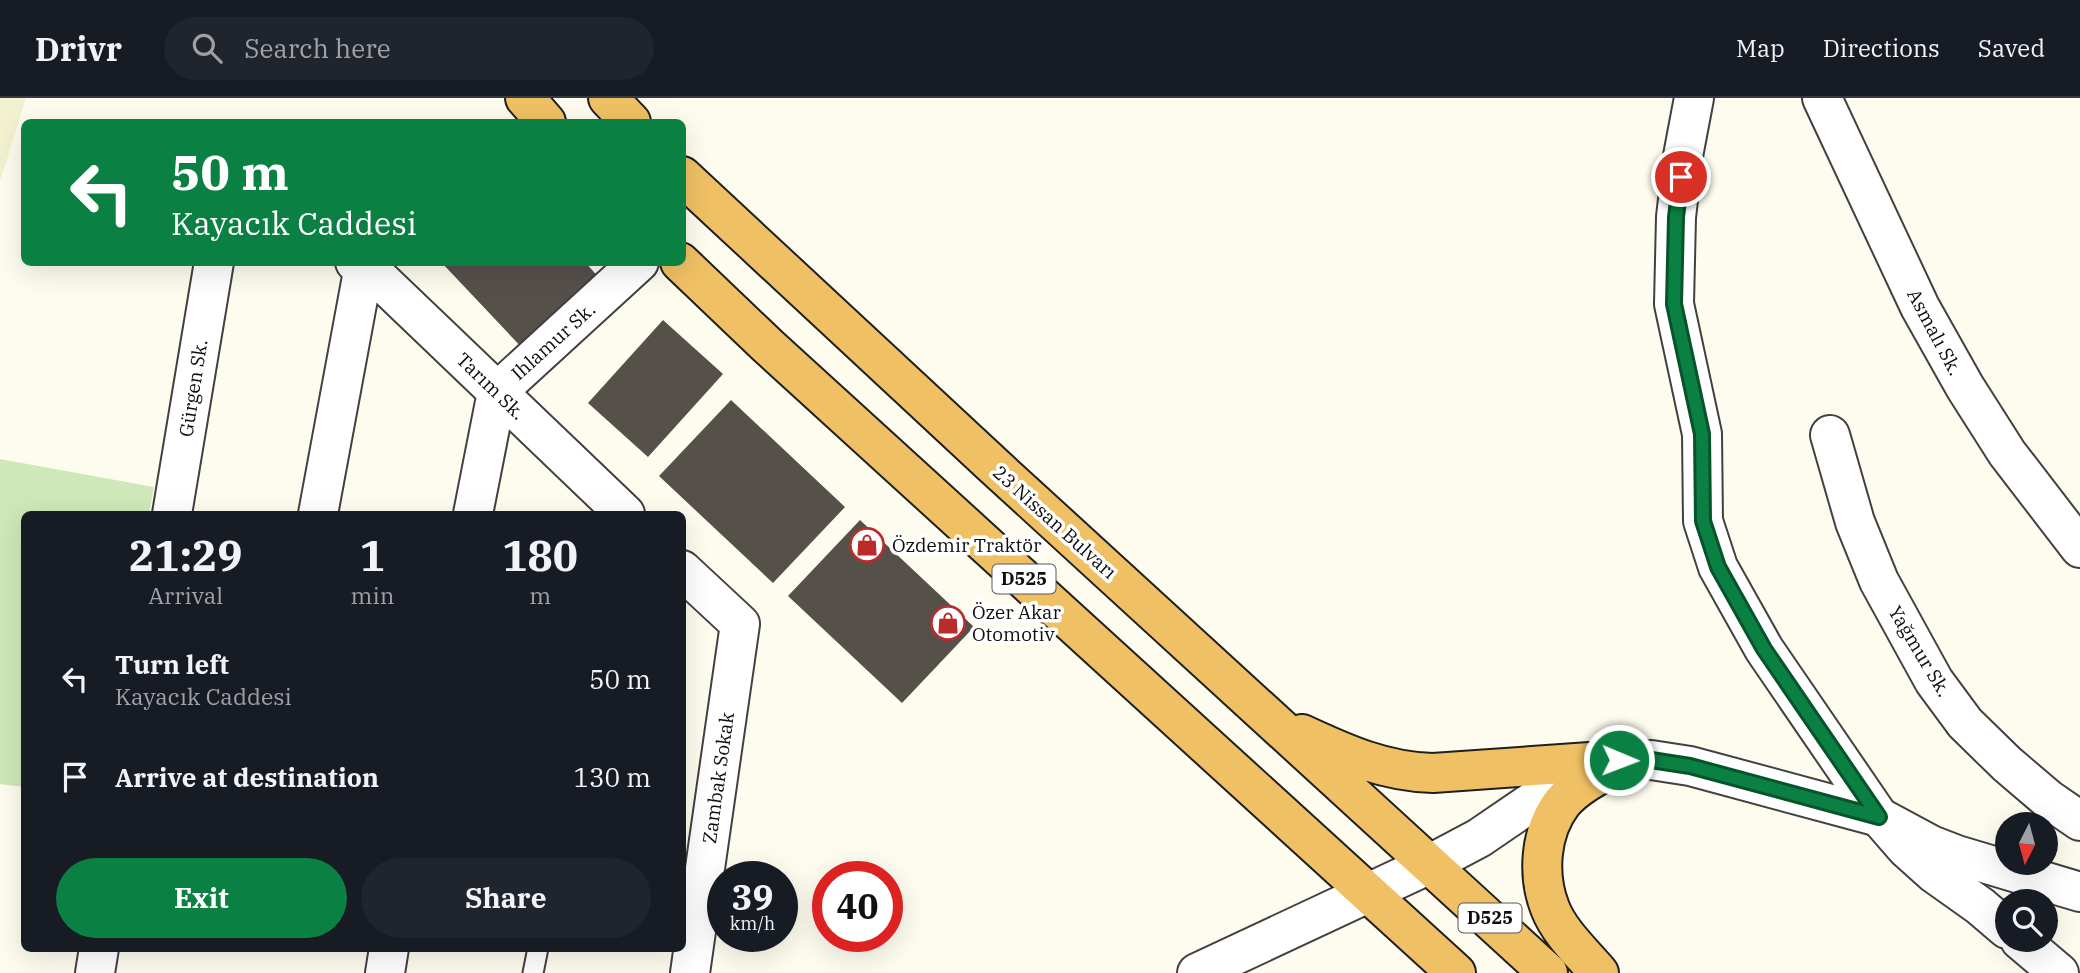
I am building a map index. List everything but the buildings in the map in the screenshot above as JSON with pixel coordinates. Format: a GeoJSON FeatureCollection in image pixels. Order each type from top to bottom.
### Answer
{"type":"FeatureCollection","features":[{"type":"Feature","properties":{"kind":"highway"},"geometry":{"type":"LineString","coordinates":[[525,98],[543,119]]}},
{"type":"Feature","properties":{"kind":"highway"},"geometry":{"type":"LineString","coordinates":[[608,98],[628,119]]}},
{"type":"Feature","properties":{"kind":"highway","name":"23 Nissan Bulvarı"},"geometry":{"type":"LineString","coordinates":[[686,180],[1430,864]]}},
{"type":"Feature","properties":{"kind":"highway","name":"D525"},"geometry":{"type":"LineString","coordinates":[[684,266],[768,346],[1457,973]]}},
{"type":"Feature","properties":{"kind":"highway"},"geometry":{"type":"LineString","coordinates":[[1269,717],[1336,750],[1367,762],[1410,772],[1433,773],[1633,759]]}},
{"type":"Feature","properties":{"kind":"highway"},"geometry":{"type":"LineString","coordinates":[[1599,973],[1560,926],[1550,908],[1542,866],[1544,848],[1550,826],[1561,804],[1572,793],[1633,759]]}},
{"type":"Feature","properties":{"kind":"highway","name":"D525"},"geometry":{"type":"LineString","coordinates":[[1430,864],[1548,973]]}},
{"type":"Feature","properties":{"kind":"street"},"geometry":{"type":"LineString","coordinates":[[1694,98],[1683,156],[1676,217],[1674,304],[1702,434],[1703,521],[1718,567],[1764,649],[1879,817],[1906,848],[1935,874],[1995,919]]}},
{"type":"Feature","properties":{"kind":"street","name":"Asmalı Sk."},"geometry":{"type":"LineString","coordinates":[[1822,98],[1920,307],[1965,387],[2007,453],[2080,548]]}},
{"type":"Feature","properties":{"kind":"street","name":"Gürgen Sk."},"geometry":{"type":"LineString","coordinates":[[172,511],[213,266]]}},
{"type":"Feature","properties":{"kind":"street"},"geometry":{"type":"LineString","coordinates":[[318,511],[359,266]]}},
{"type":"Feature","properties":{"kind":"street","name":"Tarım Sk."},"geometry":{"type":"LineString","coordinates":[[361,266],[622,511]]}},
{"type":"Feature","properties":{"kind":"street","name":"Ihlamur Sk."},"geometry":{"type":"LineString","coordinates":[[474,511],[497,392],[635,266]]}},
{"type":"Feature","properties":{"kind":"street","name":"Yağmur Sk."},"geometry":{"type":"LineString","coordinates":[[1830,435],[1855,522],[1879,581],[1934,681],[1965,723],[2007,764],[2048,799],[2074,806]]}},
{"type":"Feature","properties":{"kind":"street","name":"Zambak Sokak"},"geometry":{"type":"LineString","coordinates":[[686,574],[740,624],[693,871],[690,973]]}},
{"type":"Feature","properties":{"kind":"street"},"geometry":{"type":"LineString","coordinates":[[1197,973],[1430,864],[1479,838],[1561,782],[1609,763],[1633,759],[1709,770],[1879,817],[1931,845],[1957,855],[2080,892]]}},
{"type":"Feature","properties":{"kind":"street"},"geometry":{"type":"LineString","coordinates":[[95,973],[98,952]]}},
{"type":"Feature","properties":{"kind":"street"},"geometry":{"type":"LineString","coordinates":[[384,973],[388,952]]}},
{"type":"Feature","properties":{"kind":"street"},"geometry":{"type":"LineString","coordinates":[[2034,952],[2059,973]]}},
{"type":"Feature","properties":{"kind":"lane"},"geometry":{"type":"LineString","coordinates":[[533,973],[537,952]]}},
{"type":"Feature","properties":{"kind":"green space"},"geometry":{"type":"Polygon","coordinates":[[[0,98],[26,98],[0,182],[0,98]]]}},
{"type":"Feature","properties":{"kind":"green space"},"geometry":{"type":"Polygon","coordinates":[[[0,459],[154,487],[150,511],[21,511],[21,787],[0,784],[0,459]]]}},
{"type":"Feature","properties":{"kind":"place","name":"Özdemir Traktör"},"geometry":{"type":"Point","coordinates":[867,545]}},
{"type":"Feature","properties":{"kind":"place","name":"Özer Akar Otomotiv"},"geometry":{"type":"Point","coordinates":[948,623]}},
{"type":"Feature","properties":{"kind":"route"},"geometry":{"type":"LineString","coordinates":[[1619,760],[1651,760],[1709,770],[1879,817],[1764,649],[1718,567],[1703,521],[1702,434],[1674,304],[1676,217],[1681,177]]}}]}
